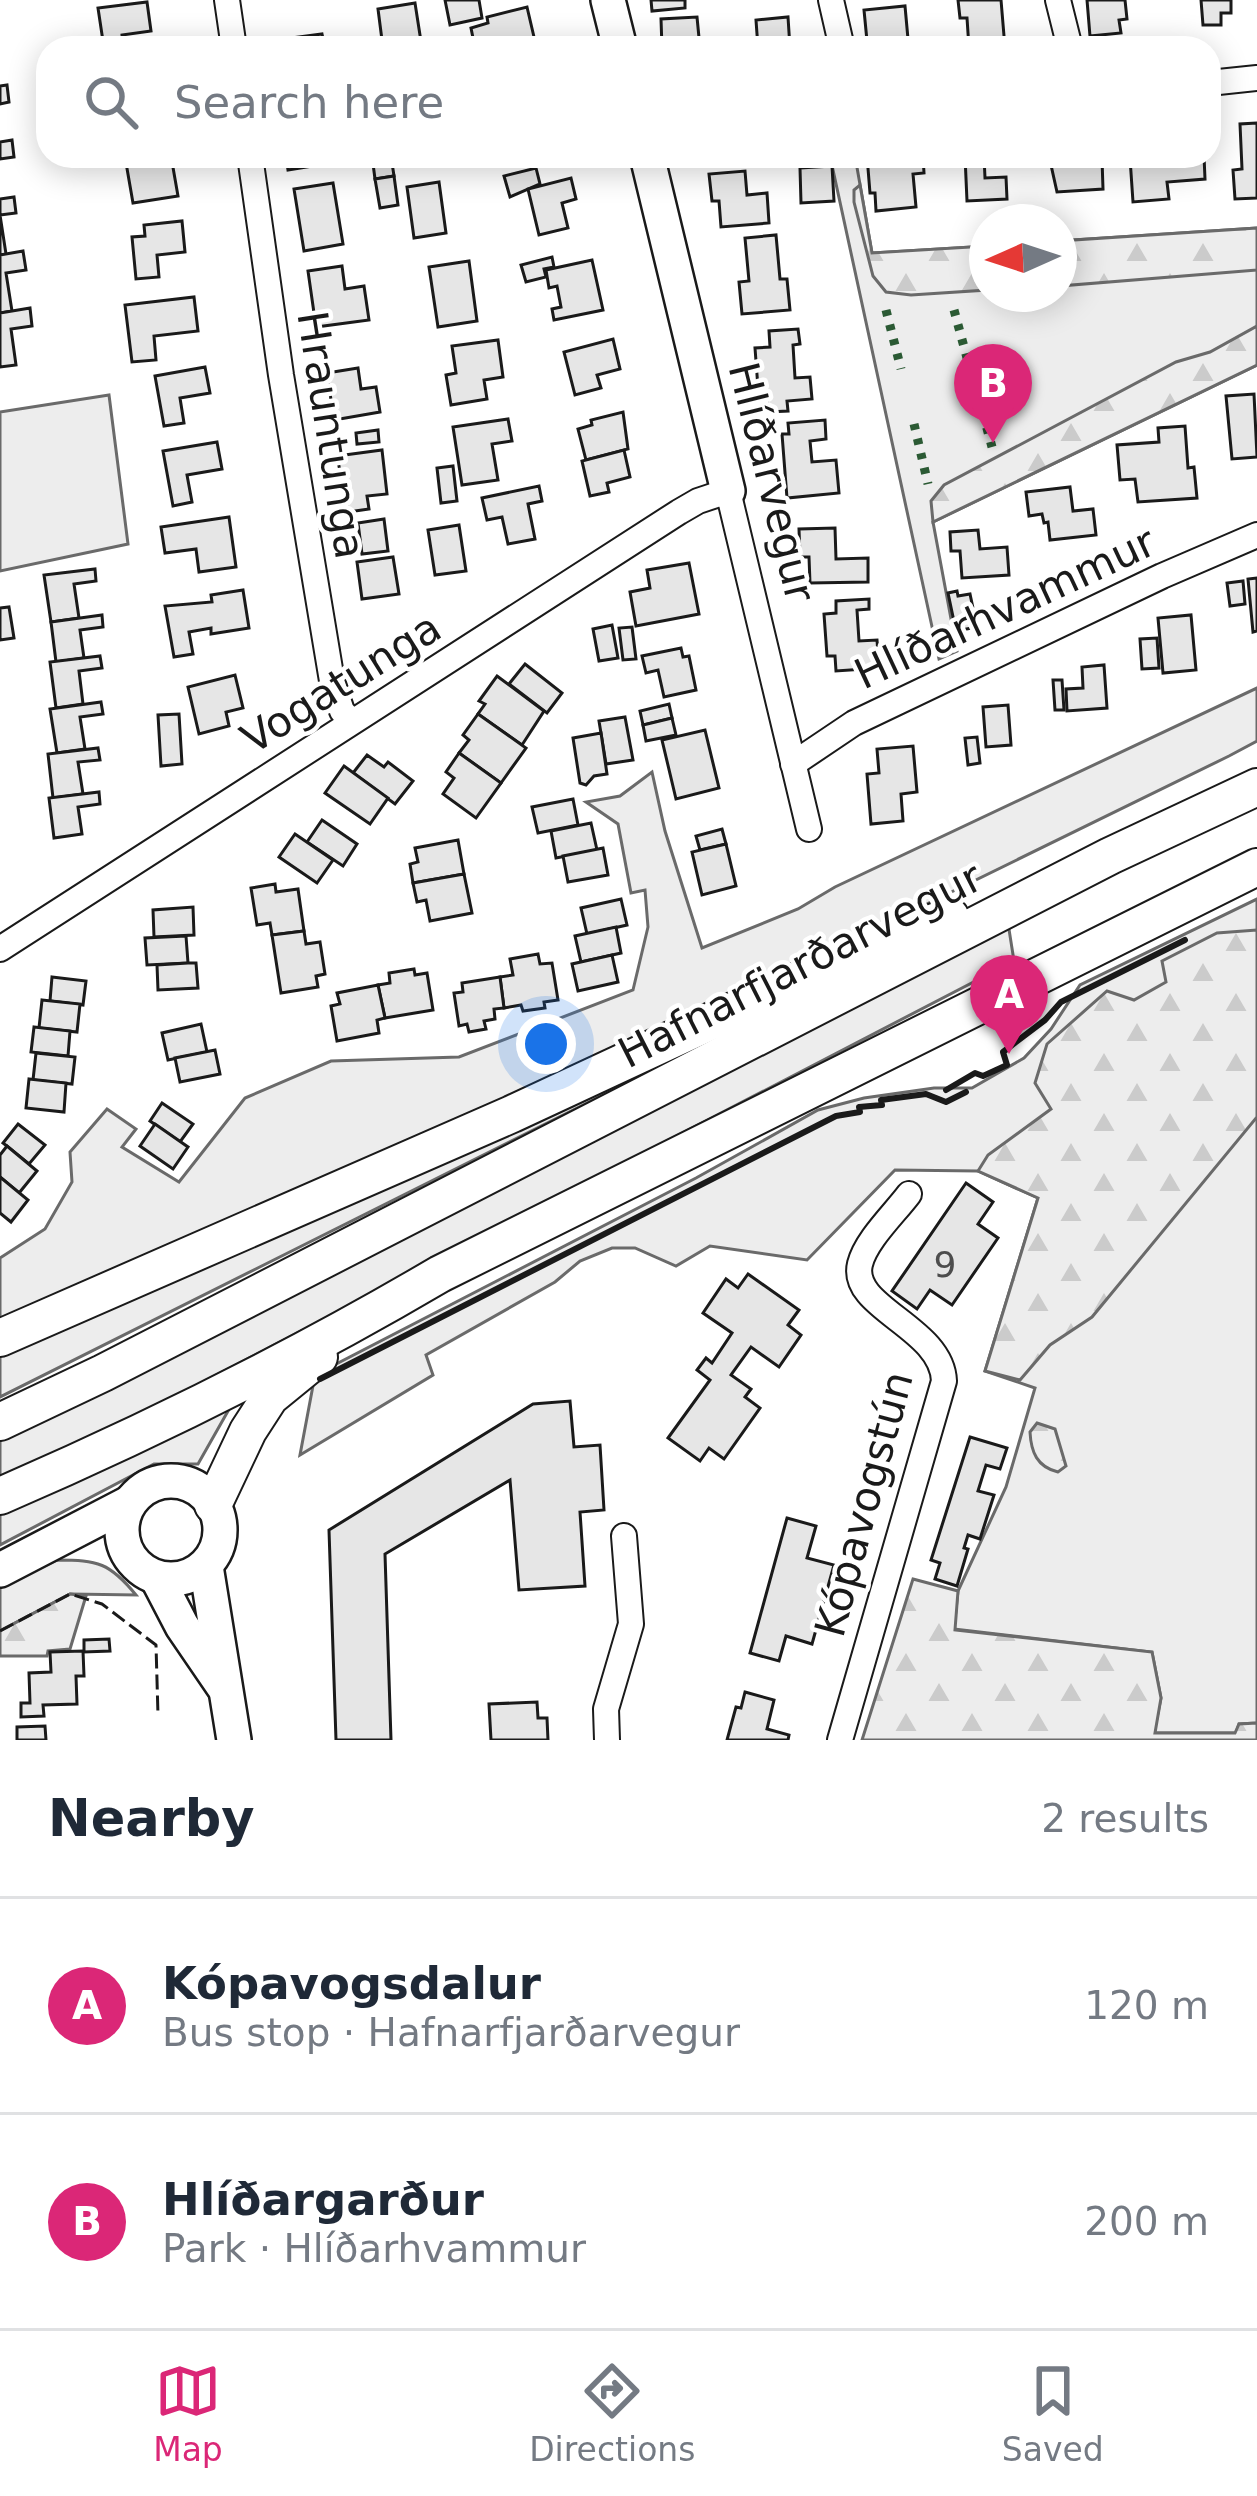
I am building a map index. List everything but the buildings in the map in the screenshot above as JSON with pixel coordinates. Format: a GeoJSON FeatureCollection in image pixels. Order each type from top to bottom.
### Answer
{"type":"FeatureCollection","features":[{"type":"Feature","properties":{"kind":"main road","name":"Hafnarfjarðarvegur"},"geometry":{"type":"LineString","coordinates":[[0,1421],[104,1373],[1110,856],[1257,788]]}},
{"type":"Feature","properties":{"kind":"main road"},"geometry":{"type":"LineString","coordinates":[[0,1338],[512,1114],[879,943],[1110,856]]}},
{"type":"Feature","properties":{"kind":"main road"},"geometry":{"type":"LineString","coordinates":[[0,1496],[84,1460],[440,1274],[1257,867]]}},
{"type":"Feature","properties":{"kind":"main road"},"geometry":{"type":"LineString","coordinates":[[213,1505],[270,1397],[373,1313]]}},
{"type":"Feature","properties":{"kind":"street"},"geometry":{"type":"LineString","coordinates":[[227,0],[232,36]]}},
{"type":"Feature","properties":{"kind":"street"},"geometry":{"type":"LineString","coordinates":[[608,0],[617,36]]}},
{"type":"Feature","properties":{"kind":"street"},"geometry":{"type":"LineString","coordinates":[[831,0],[839,36]]}},
{"type":"Feature","properties":{"kind":"street"},"geometry":{"type":"LineString","coordinates":[[1058,0],[1067,36]]}},
{"type":"Feature","properties":{"kind":"street"},"geometry":{"type":"LineString","coordinates":[[1221,82],[1257,78]]}},
{"type":"Feature","properties":{"kind":"street","name":"Hrauntunga"},"geometry":{"type":"LineString","coordinates":[[252,168],[332,681],[351,721]]}},
{"type":"Feature","properties":{"kind":"street","name":"Hlíðarvegur"},"geometry":{"type":"LineString","coordinates":[[650,168],[809,830]]}},
{"type":"Feature","properties":{"kind":"street","name":"Vogatunga"},"geometry":{"type":"LineString","coordinates":[[0,950],[679,512],[728,491]]}},
{"type":"Feature","properties":{"kind":"street","name":"Hlíðarhvammur"},"geometry":{"type":"LineString","coordinates":[[794,764],[854,723],[1257,536]]}},
{"type":"Feature","properties":{"kind":"street","name":"Kópavogstún"},"geometry":{"type":"LineString","coordinates":[[840,1740],[944,1381],[941,1361],[929,1343],[867,1294],[859,1278],[861,1259],[909,1193]]}},
{"type":"Feature","properties":{"kind":"street"},"geometry":{"type":"LineString","coordinates":[[0,1570],[37,1550],[129,1503],[140,1491],[172,1480],[188,1484],[213,1505],[220,1520],[220,1536],[206,1565],[183,1579],[98,1552],[37,1550]]}},
{"type":"Feature","properties":{"kind":"street"},"geometry":{"type":"LineString","coordinates":[[129,1503],[121,1534],[227,1693]]}},
{"type":"Feature","properties":{"kind":"street"},"geometry":{"type":"LineString","coordinates":[[607,1740],[606,1708],[631,1624],[624,1536]]}},
{"type":"Feature","properties":{"kind":"street"},"geometry":{"type":"LineString","coordinates":[[206,1565],[234,1740]]}},
{"type":"Feature","properties":{"kind":"green space"},"geometry":{"type":"Polygon","coordinates":[[[833,168],[857,168],[872,253],[969,247],[969,312],[1077,312],[1077,240],[1257,228],[1257,365],[933,522],[957,651],[939,659],[833,168]]]}},
{"type":"Feature","properties":{"kind":"green space"},"geometry":{"type":"Polygon","coordinates":[[[860,185],[872,253],[969,247],[969,291],[886,292],[873,276],[854,190],[860,185]]]}},
{"type":"Feature","properties":{"kind":"green space"},"geometry":{"type":"Polygon","coordinates":[[[1257,228],[1257,270],[1077,285],[1077,240],[1257,228]]]}},
{"type":"Feature","properties":{"kind":"green space"},"geometry":{"type":"Polygon","coordinates":[[[1257,326],[1257,365],[933,522],[931,501],[944,485],[1176,362],[1210,352],[1257,326]]]}},
{"type":"Feature","properties":{"kind":"green space"},"geometry":{"type":"Polygon","coordinates":[[[109,395],[128,544],[0,571],[0,412],[109,395]]]}},
{"type":"Feature","properties":{"kind":"green space"},"geometry":{"type":"Polygon","coordinates":[[[1257,688],[1257,741],[1229,756],[653,1038],[0,1325],[0,1258],[45,1229],[72,1182],[70,1152],[107,1109],[136,1129],[122,1147],[179,1182],[245,1098],[331,1061],[459,1057],[633,990],[648,927],[645,890],[631,893],[618,824],[586,802],[620,796],[652,772],[665,831],[702,948],[798,909],[835,887],[1257,688]]]}},
{"type":"Feature","properties":{"kind":"green space"},"geometry":{"type":"Polygon","coordinates":[[[1257,899],[1257,1723],[1239,1724],[1236,1733],[1154,1733],[1161,1698],[1152,1652],[954,1629],[958,1591],[1006,1487],[1035,1388],[985,1371],[1038,1198],[978,1171],[895,1170],[807,1260],[710,1246],[676,1266],[635,1248],[612,1248],[580,1261],[555,1282],[426,1355],[433,1375],[300,1455],[315,1375],[818,1110],[934,1088],[972,1088],[1024,1058],[1051,1029],[1080,985],[1257,899]]]}},
{"type":"Feature","properties":{"kind":"green space"},"geometry":{"type":"Polygon","coordinates":[[[1008,923],[1014,961],[153,1408],[0,1479],[0,1440],[94,1397],[1008,923]]]}},
{"type":"Feature","properties":{"kind":"green space"},"geometry":{"type":"Polygon","coordinates":[[[1257,930],[1257,1117],[1092,1317],[1050,1345],[1020,1380],[985,1371],[1038,1198],[978,1171],[988,1155],[1051,1109],[1035,1083],[1047,1044],[1107,991],[1134,1000],[1166,982],[1162,961],[1217,933],[1257,930]]]}},
{"type":"Feature","properties":{"kind":"green space"},"geometry":{"type":"Polygon","coordinates":[[[735,1029],[0,1397],[0,1349],[735,1029]]]}},
{"type":"Feature","properties":{"kind":"green space"},"geometry":{"type":"Polygon","coordinates":[[[232,1404],[198,1464],[154,1464],[0,1545],[0,1507],[232,1404]]]}},
{"type":"Feature","properties":{"kind":"green space"},"geometry":{"type":"Polygon","coordinates":[[[1037,1423],[1055,1429],[1066,1466],[1058,1472],[1040,1462],[1034,1452],[1030,1432],[1037,1423]]]}},
{"type":"Feature","properties":{"kind":"green space"},"geometry":{"type":"Polygon","coordinates":[[[57,1560],[102,1566],[136,1595],[70,1594],[0,1631],[0,1587],[57,1560]]]}},
{"type":"Feature","properties":{"kind":"green space"},"geometry":{"type":"Polygon","coordinates":[[[913,1579],[958,1591],[955,1630],[1152,1652],[1161,1698],[1155,1733],[1235,1733],[1239,1724],[1257,1723],[1257,1740],[862,1740],[913,1579]]]}},
{"type":"Feature","properties":{"kind":"green space"},"geometry":{"type":"Polygon","coordinates":[[[70,1594],[86,1596],[70,1649],[48,1651],[47,1656],[0,1656],[0,1631],[70,1594]]]}},
{"type":"Feature","properties":{"kind":"hedge"},"geometry":{"type":"LineString","coordinates":[[886,310],[901,369]]}},
{"type":"Feature","properties":{"kind":"hedge"},"geometry":{"type":"LineString","coordinates":[[954,310],[970,369]]}},
{"type":"Feature","properties":{"kind":"hedge"},"geometry":{"type":"LineString","coordinates":[[975,384],[992,447]]}},
{"type":"Feature","properties":{"kind":"hedge"},"geometry":{"type":"LineString","coordinates":[[914,424],[928,484]]}},
{"type":"Feature","properties":{"kind":"fence"},"geometry":{"type":"LineString","coordinates":[[0,1631],[70,1594],[102,1604],[156,1645],[158,1715]]}},
{"type":"Feature","properties":{"kind":"wall"},"geometry":{"type":"LineString","coordinates":[[946,1090],[975,1073],[983,1076],[1007,1065],[1003,1052],[1061,1002],[1185,940]]}},
{"type":"Feature","properties":{"kind":"wall"},"geometry":{"type":"LineString","coordinates":[[320,1379],[836,1116],[882,1105],[881,1100],[926,1094],[946,1102],[966,1092]]}},
{"type":"Feature","properties":{"kind":"place","name":"Hlíðargarður"},"geometry":{"type":"Point","coordinates":[993,443]}},
{"type":"Feature","properties":{"kind":"place","name":"Kópavogsdalur"},"geometry":{"type":"Point","coordinates":[1009,1054]}}]}
